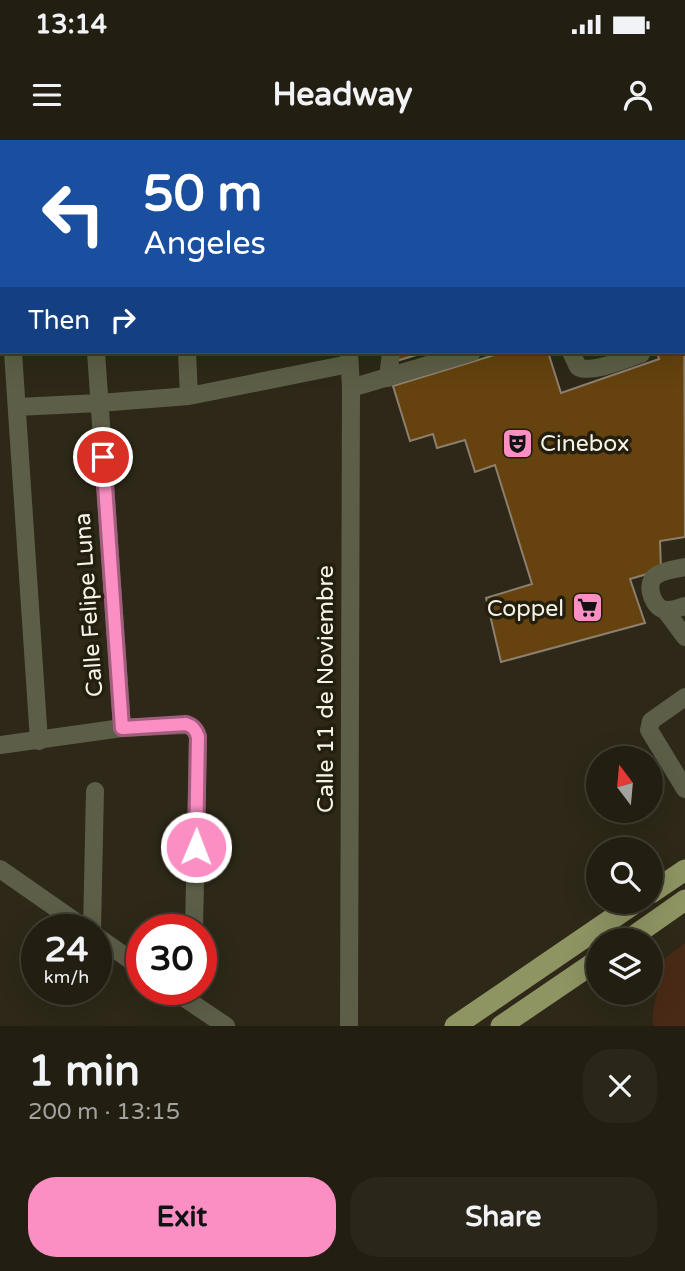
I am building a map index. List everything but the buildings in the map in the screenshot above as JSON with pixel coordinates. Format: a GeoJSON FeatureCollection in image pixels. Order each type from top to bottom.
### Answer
{"type":"FeatureCollection","features":[{"type":"Feature","properties":{"kind":"main road"},"geometry":{"type":"LineString","coordinates":[[663,884],[685,870]]}},
{"type":"Feature","properties":{"kind":"main road"},"geometry":{"type":"LineString","coordinates":[[646,928],[685,901]]}},
{"type":"Feature","properties":{"kind":"main road"},"geometry":{"type":"LineString","coordinates":[[614,928],[626,914]]}},
{"type":"Feature","properties":{"kind":"main road"},"geometry":{"type":"LineString","coordinates":[[455,1026],[586,946]]}},
{"type":"Feature","properties":{"kind":"main road"},"geometry":{"type":"LineString","coordinates":[[509,1021],[586,968]]}},
{"type":"Feature","properties":{"kind":"main road"},"geometry":{"type":"LineString","coordinates":[[507,992],[509,1021]]}},
{"type":"Feature","properties":{"kind":"street"},"geometry":{"type":"LineString","coordinates":[[13,354],[40,741]]}},
{"type":"Feature","properties":{"kind":"street","name":"Calle Felipe Luna"},"geometry":{"type":"LineString","coordinates":[[96,354],[122,728]]}},
{"type":"Feature","properties":{"kind":"street"},"geometry":{"type":"LineString","coordinates":[[187,354],[189,396]]}},
{"type":"Feature","properties":{"kind":"street"},"geometry":{"type":"LineString","coordinates":[[388,378],[391,354]]}},
{"type":"Feature","properties":{"kind":"street"},"geometry":{"type":"LineString","coordinates":[[351,388],[466,354]]}},
{"type":"Feature","properties":{"kind":"street"},"geometry":{"type":"LineString","coordinates":[[572,354],[578,367],[584,370],[641,354]]}},
{"type":"Feature","properties":{"kind":"street"},"geometry":{"type":"LineString","coordinates":[[17,407],[189,396],[349,358]]}},
{"type":"Feature","properties":{"kind":"street","name":"Calle 11 de Noviembre"},"geometry":{"type":"LineString","coordinates":[[348,1026],[349,358]]}},
{"type":"Feature","properties":{"kind":"street"},"geometry":{"type":"LineString","coordinates":[[685,567],[659,574],[650,584],[654,600],[685,637]]}},
{"type":"Feature","properties":{"kind":"street"},"geometry":{"type":"LineString","coordinates":[[664,610],[685,606]]}},
{"type":"Feature","properties":{"kind":"street"},"geometry":{"type":"LineString","coordinates":[[685,697],[651,721],[649,730],[685,789]]}},
{"type":"Feature","properties":{"kind":"street"},"geometry":{"type":"LineString","coordinates":[[0,746],[122,728],[186,724],[195,729],[198,737],[194,914]]}},
{"type":"Feature","properties":{"kind":"street"},"geometry":{"type":"LineString","coordinates":[[92,914],[94,791]]}},
{"type":"Feature","properties":{"kind":"street"},"geometry":{"type":"LineString","coordinates":[[0,869],[64,914]]}},
{"type":"Feature","properties":{"kind":"street"},"geometry":{"type":"LineString","coordinates":[[203,1005],[226,1026]]}},
{"type":"Feature","properties":{"kind":"shaded area"},"geometry":{"type":"Polygon","coordinates":[[[685,943],[685,1026],[653,1026],[654,1005],[663,1005],[664,959],[685,943]]]}},
{"type":"Feature","properties":{"kind":"place","name":"Cinebox"},"geometry":{"type":"Point","coordinates":[517,443]}},
{"type":"Feature","properties":{"kind":"place","name":"Coppel"},"geometry":{"type":"Point","coordinates":[587,608]}},
{"type":"Feature","properties":{"kind":"route"},"geometry":{"type":"LineString","coordinates":[[103,457],[122,728],[186,724],[195,729],[198,737],[196,847]]}}]}
